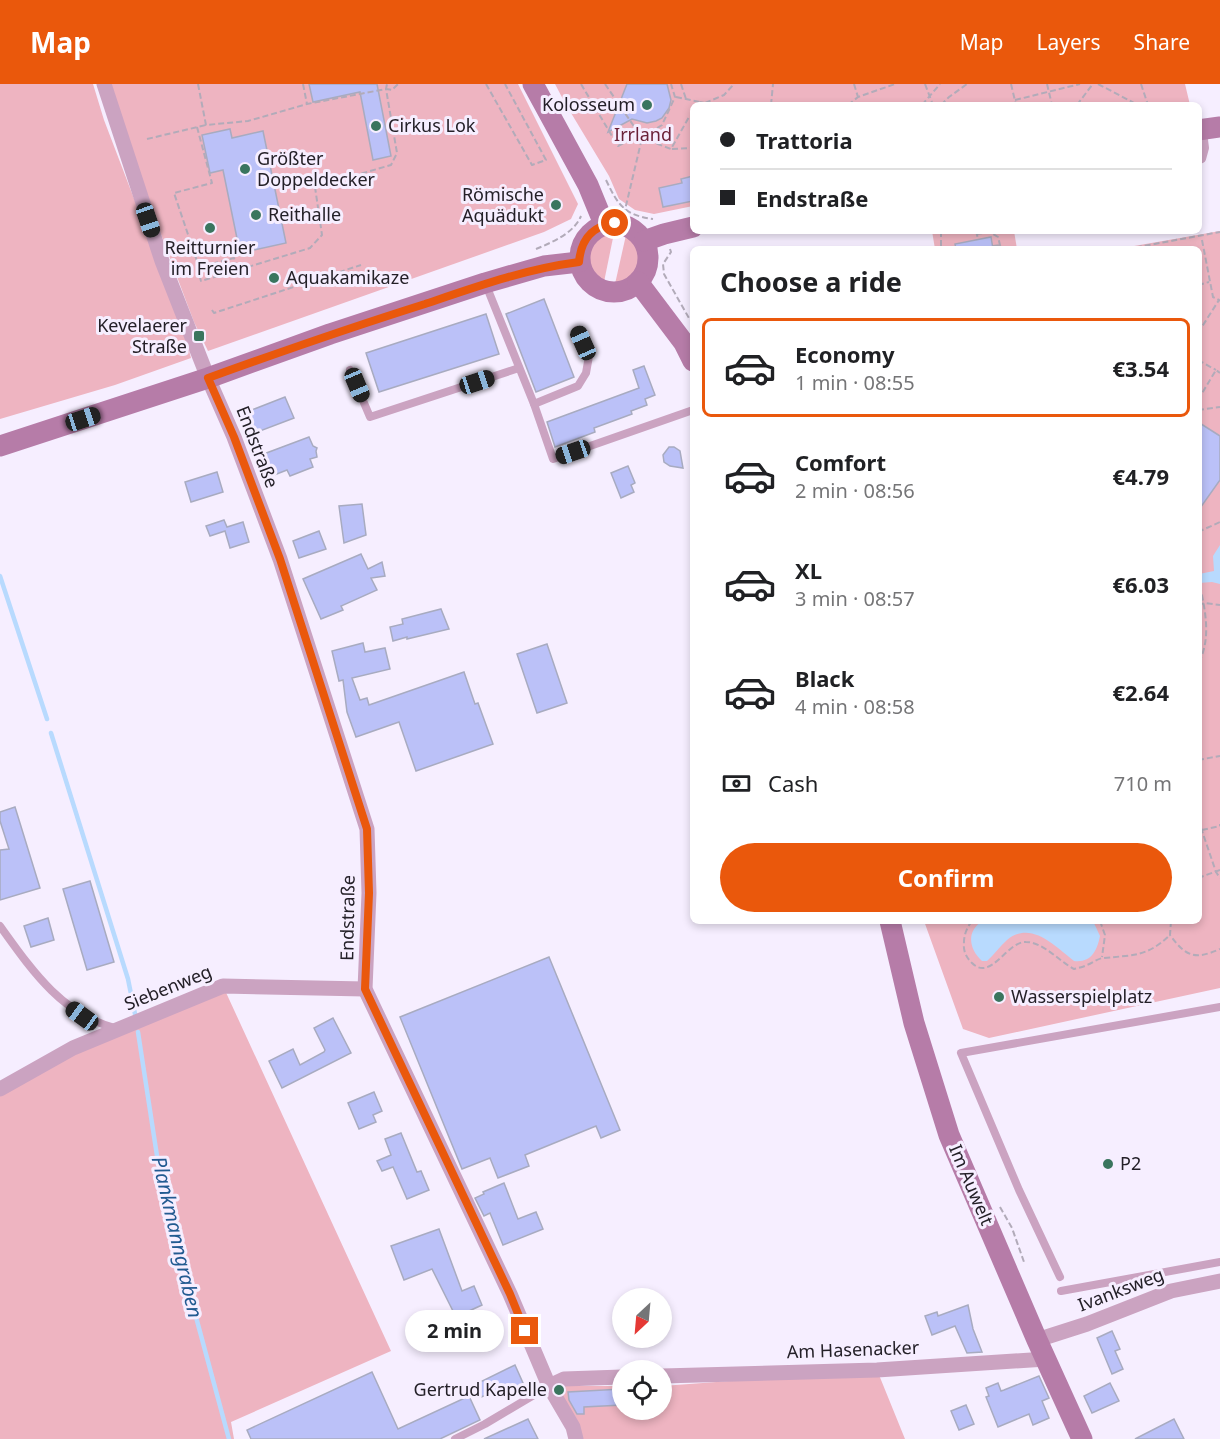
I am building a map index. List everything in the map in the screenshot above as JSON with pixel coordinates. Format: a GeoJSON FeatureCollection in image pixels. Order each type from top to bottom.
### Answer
{"type":"FeatureCollection","features":[{"type":"Feature","properties":{"kind":"main road"},"geometry":{"type":"LineString","coordinates":[[533,84],[588,186],[604,224]]}},
{"type":"Feature","properties":{"kind":"main road"},"geometry":{"type":"LineString","coordinates":[[604,224],[626,225],[644,242],[648,262],[645,272],[638,282],[629,288],[618,292],[607,291],[597,287],[582,272],[579,262],[581,246],[590,233],[604,224]]}},
{"type":"Feature","properties":{"kind":"main road"},"geometry":{"type":"LineString","coordinates":[[644,242],[690,228]]}},
{"type":"Feature","properties":{"kind":"main road"},"geometry":{"type":"LineString","coordinates":[[0,446],[485,284],[544,266],[579,262]]}},
{"type":"Feature","properties":{"kind":"main road"},"geometry":{"type":"LineString","coordinates":[[638,282],[684,343],[690,355]]}},
{"type":"Feature","properties":{"kind":"main road","name":"Im Auwelt"},"geometry":{"type":"LineString","coordinates":[[891,924],[914,1023],[949,1135],[1082,1439]]}},
{"type":"Feature","properties":{"kind":"street"},"geometry":{"type":"LineString","coordinates":[[104,84],[162,261],[208,378]]}},
{"type":"Feature","properties":{"kind":"street","name":"Endstraße"},"geometry":{"type":"LineString","coordinates":[[208,378],[234,437],[280,559],[367,829],[369,893],[365,989],[510,1294],[549,1386],[573,1427],[576,1439]]}},
{"type":"Feature","properties":{"kind":"street","name":"Siebenweg"},"geometry":{"type":"LineString","coordinates":[[0,1089],[73,1048],[223,986],[365,989]]}},
{"type":"Feature","properties":{"kind":"street","name":"Ivanksweg"},"geometry":{"type":"LineString","coordinates":[[1037,1340],[1087,1324],[1170,1291],[1220,1281]]}},
{"type":"Feature","properties":{"kind":"street","name":"Am Hasenacker"},"geometry":{"type":"LineString","coordinates":[[672,1376],[877,1370],[1046,1359]]}},
{"type":"Feature","properties":{"kind":"street"},"geometry":{"type":"LineString","coordinates":[[549,1386],[564,1379],[612,1377]]}},
{"type":"Feature","properties":{"kind":"lane"},"geometry":{"type":"LineString","coordinates":[[1202,159],[1207,129]]}},
{"type":"Feature","properties":{"kind":"lane"},"geometry":{"type":"LineString","coordinates":[[485,284],[534,404],[553,459],[690,411]]}},
{"type":"Feature","properties":{"kind":"lane"},"geometry":{"type":"LineString","coordinates":[[534,404],[578,386],[586,373],[589,356],[577,330]]}},
{"type":"Feature","properties":{"kind":"lane"},"geometry":{"type":"LineString","coordinates":[[350,370],[370,417],[519,368]]}},
{"type":"Feature","properties":{"kind":"lane"},"geometry":{"type":"LineString","coordinates":[[0,926],[32,969],[60,999],[82,1016],[119,1029]]}},
{"type":"Feature","properties":{"kind":"lane"},"geometry":{"type":"LineString","coordinates":[[1060,1277],[1019,1190],[961,1053],[1220,1007]]}},
{"type":"Feature","properties":{"kind":"lane"},"geometry":{"type":"LineString","coordinates":[[1061,1291],[1220,1262]]}},
{"type":"Feature","properties":{"kind":"lane"},"geometry":{"type":"LineString","coordinates":[[455,1439],[549,1386]]}},
{"type":"Feature","properties":{"kind":"path"},"geometry":{"type":"LineString","coordinates":[[198,84],[206,125]]}},
{"type":"Feature","properties":{"kind":"path"},"geometry":{"type":"LineString","coordinates":[[303,84],[307,104]]}},
{"type":"Feature","properties":{"kind":"path"},"geometry":{"type":"LineString","coordinates":[[238,270],[234,258],[196,267],[201,281],[238,270],[310,248],[322,235],[315,186],[391,165],[396,153],[387,84]]}},
{"type":"Feature","properties":{"kind":"path"},"geometry":{"type":"LineString","coordinates":[[147,139],[206,125],[248,121],[307,104],[386,89],[392,90],[398,84]]}},
{"type":"Feature","properties":{"kind":"path"},"geometry":{"type":"LineString","coordinates":[[486,84],[532,165],[546,160],[505,84]]}},
{"type":"Feature","properties":{"kind":"path"},"geometry":{"type":"LineString","coordinates":[[581,84],[618,146],[630,140],[642,138],[662,125],[675,97],[671,84]]}},
{"type":"Feature","properties":{"kind":"path"},"geometry":{"type":"LineString","coordinates":[[605,84],[642,138],[671,149],[690,148]]}},
{"type":"Feature","properties":{"kind":"path"},"geometry":{"type":"LineString","coordinates":[[681,84],[686,99]]}},
{"type":"Feature","properties":{"kind":"path"},"geometry":{"type":"LineString","coordinates":[[707,102],[724,94],[734,84]]}},
{"type":"Feature","properties":{"kind":"path"},"geometry":{"type":"LineString","coordinates":[[771,102],[773,84]]}},
{"type":"Feature","properties":{"kind":"path"},"geometry":{"type":"LineString","coordinates":[[854,84],[858,96]]}},
{"type":"Feature","properties":{"kind":"path"},"geometry":{"type":"LineString","coordinates":[[851,102],[858,96],[895,84]]}},
{"type":"Feature","properties":{"kind":"path"},"geometry":{"type":"LineString","coordinates":[[925,84],[932,102]]}},
{"type":"Feature","properties":{"kind":"path"},"geometry":{"type":"LineString","coordinates":[[924,102],[940,84]]}},
{"type":"Feature","properties":{"kind":"path"},"geometry":{"type":"LineString","coordinates":[[944,102],[968,84]]}},
{"type":"Feature","properties":{"kind":"path"},"geometry":{"type":"LineString","coordinates":[[1011,84],[1015,100],[1080,84]]}},
{"type":"Feature","properties":{"kind":"path"},"geometry":{"type":"LineString","coordinates":[[1047,84],[1051,102]]}},
{"type":"Feature","properties":{"kind":"path"},"geometry":{"type":"LineString","coordinates":[[1079,102],[1091,85],[1098,84],[1132,102]]}},
{"type":"Feature","properties":{"kind":"path"},"geometry":{"type":"LineString","coordinates":[[1141,84],[1147,102]]}},
{"type":"Feature","properties":{"kind":"path"},"geometry":{"type":"LineString","coordinates":[[675,97],[696,102]]}},
{"type":"Feature","properties":{"kind":"path"},"geometry":{"type":"LineString","coordinates":[[671,149],[690,116]]}},
{"type":"Feature","properties":{"kind":"path"},"geometry":{"type":"LineString","coordinates":[[197,127],[212,183],[174,193],[199,267]]}},
{"type":"Feature","properties":{"kind":"path"},"geometry":{"type":"LineString","coordinates":[[625,210],[642,138]]}},
{"type":"Feature","properties":{"kind":"path"},"geometry":{"type":"LineString","coordinates":[[615,199],[625,210],[639,217],[657,219],[671,252],[663,264],[664,274],[690,320]]}},
{"type":"Feature","properties":{"kind":"path"},"geometry":{"type":"LineString","coordinates":[[1143,246],[1220,232]]}},
{"type":"Feature","properties":{"kind":"path"},"geometry":{"type":"LineString","coordinates":[[977,234],[978,239]]}},
{"type":"Feature","properties":{"kind":"path"},"geometry":{"type":"LineString","coordinates":[[1202,240],[1213,297],[1219,300],[1202,327]]}},
{"type":"Feature","properties":{"kind":"path"},"geometry":{"type":"LineString","coordinates":[[212,310],[214,313],[361,265]]}},
{"type":"Feature","properties":{"kind":"path"},"geometry":{"type":"LineString","coordinates":[[1202,284],[1209,282]]}},
{"type":"Feature","properties":{"kind":"path"},"geometry":{"type":"LineString","coordinates":[[1202,362],[1220,372]]}},
{"type":"Feature","properties":{"kind":"path"},"geometry":{"type":"LineString","coordinates":[[1202,393],[1216,370]]}},
{"type":"Feature","properties":{"kind":"path"},"geometry":{"type":"LineString","coordinates":[[1202,409],[1220,407]]}},
{"type":"Feature","properties":{"kind":"path"},"geometry":{"type":"LineString","coordinates":[[1202,530],[1220,522]]}},
{"type":"Feature","properties":{"kind":"path"},"geometry":{"type":"LineString","coordinates":[[1202,592],[1205,603],[1206,637],[1202,650]]}},
{"type":"Feature","properties":{"kind":"path"},"geometry":{"type":"LineString","coordinates":[[1202,604],[1220,605]]}},
{"type":"Feature","properties":{"kind":"path"},"geometry":{"type":"LineString","coordinates":[[1202,759],[1220,756]]}},
{"type":"Feature","properties":{"kind":"path"},"geometry":{"type":"LineString","coordinates":[[1220,824],[1220,826],[1202,830],[1220,878]]}},
{"type":"Feature","properties":{"kind":"path"},"geometry":{"type":"LineString","coordinates":[[1202,877],[1220,870]]}},
{"type":"Feature","properties":{"kind":"path"},"geometry":{"type":"LineString","coordinates":[[970,924],[964,937],[963,949],[975,966],[981,968],[989,967],[1000,960],[1013,946],[1023,941],[1034,942],[1074,969],[1089,965],[1102,957],[1130,957],[1145,953],[1170,935]]}},
{"type":"Feature","properties":{"kind":"path"},"geometry":{"type":"LineString","coordinates":[[1101,924],[1105,935],[1102,957]]}},
{"type":"Feature","properties":{"kind":"path"},"geometry":{"type":"LineString","coordinates":[[1171,924],[1170,935],[1181,950],[1195,956],[1209,954],[1220,949]]}},
{"type":"Feature","properties":{"kind":"path"},"geometry":{"type":"LineString","coordinates":[[996,1199],[1012,1228],[1027,1271]]}},
{"type":"Feature","properties":{"kind":"green space"},"geometry":{"type":"Polygon","coordinates":[[[0,84],[93,84],[104,120],[183,327],[191,358],[115,385],[0,419],[0,84]]]}},
{"type":"Feature","properties":{"kind":"green space"},"geometry":{"type":"Polygon","coordinates":[[[111,84],[518,84],[578,204],[571,219],[544,232],[208,351],[194,322],[133,160],[111,84]]]}},
{"type":"Feature","properties":{"kind":"green space","name":"Irrland"},"geometry":{"type":"Polygon","coordinates":[[[555,84],[1185,84],[1189,102],[690,102],[690,207],[654,214],[635,210],[619,199],[609,176],[555,84]]]}},
{"type":"Feature","properties":{"kind":"green space"},"geometry":{"type":"Polygon","coordinates":[[[1220,231],[1220,988],[989,1038],[963,1029],[925,924],[1202,924],[1202,246],[1134,246],[1220,231]]]}},
{"type":"Feature","properties":{"kind":"green space"},"geometry":{"type":"Polygon","coordinates":[[[607,233],[614,233],[604,282],[592,271],[589,257],[595,244],[607,233]]]}},
{"type":"Feature","properties":{"kind":"green space"},"geometry":{"type":"Polygon","coordinates":[[[932,234],[1014,234],[1016,246],[934,246],[932,234]]]}},
{"type":"Feature","properties":{"kind":"green space"},"geometry":{"type":"Polygon","coordinates":[[[626,235],[637,249],[639,264],[632,277],[625,282],[615,284],[626,235]]]}},
{"type":"Feature","properties":{"kind":"green space"},"geometry":{"type":"Polygon","coordinates":[[[223,986],[391,1351],[231,1422],[234,1439],[0,1439],[0,1089],[223,986]]]}},
{"type":"Feature","properties":{"kind":"green space"},"geometry":{"type":"Polygon","coordinates":[[[877,1370],[905,1439],[576,1439],[549,1386],[612,1386],[612,1420],[672,1420],[672,1385],[877,1370]]]}},
{"type":"Feature","properties":{"kind":"water"},"geometry":{"type":"Polygon","coordinates":[[[1220,545],[1220,584],[1202,583],[1202,573],[1214,571],[1213,556],[1220,545]]]}},
{"type":"Feature","properties":{"kind":"water"},"geometry":{"type":"Polygon","coordinates":[[[1094,924],[1100,936],[1092,955],[1085,960],[1074,961],[1051,942],[1034,934],[1025,933],[1007,940],[987,961],[982,961],[974,951],[971,941],[973,930],[977,925],[1094,924]]]}},
{"type":"Feature","properties":{"kind":"building"},"geometry":{"type":"Polygon","coordinates":[[[309,84],[377,84],[391,156],[373,160],[360,92],[313,102],[309,84]]]}},
{"type":"Feature","properties":{"kind":"building","name":"Kolosseum"},"geometry":{"type":"Polygon","coordinates":[[[627,84],[667,84],[671,100],[669,108],[662,118],[656,121],[647,123],[632,119],[608,132],[627,84]]]}},
{"type":"Feature","properties":{"kind":"building","name":"Reithalle"},"geometry":{"type":"Polygon","coordinates":[[[230,129],[232,138],[263,131],[286,243],[240,253],[223,170],[210,173],[202,135],[230,129]]]}},
{"type":"Feature","properties":{"kind":"building"},"geometry":{"type":"Polygon","coordinates":[[[690,177],[690,202],[663,207],[659,188],[682,183],[681,179],[690,177]]]}},
{"type":"Feature","properties":{"kind":"building"},"geometry":{"type":"Polygon","coordinates":[[[991,237],[992,246],[955,246],[955,244],[991,237]]]}},
{"type":"Feature","properties":{"kind":"building"},"geometry":{"type":"Polygon","coordinates":[[[544,299],[574,377],[536,392],[506,314],[544,299]]]}},
{"type":"Feature","properties":{"kind":"building"},"geometry":{"type":"Polygon","coordinates":[[[486,314],[499,354],[379,392],[366,353],[486,314]]]}},
{"type":"Feature","properties":{"kind":"building"},"geometry":{"type":"Polygon","coordinates":[[[644,366],[655,395],[645,399],[647,405],[631,411],[632,414],[594,428],[595,432],[555,447],[547,422],[639,388],[633,370],[644,366]]]}},
{"type":"Feature","properties":{"kind":"building"},"geometry":{"type":"Polygon","coordinates":[[[285,397],[294,418],[252,434],[244,413],[285,397]]]}},
{"type":"Feature","properties":{"kind":"building"},"geometry":{"type":"Polygon","coordinates":[[[1202,425],[1220,436],[1220,480],[1202,505],[1202,425]]]}},
{"type":"Feature","properties":{"kind":"building"},"geometry":{"type":"Polygon","coordinates":[[[309,437],[313,446],[317,448],[317,457],[310,459],[313,467],[290,476],[287,470],[269,477],[261,455],[309,437]]]}},
{"type":"Feature","properties":{"kind":"building"},"geometry":{"type":"Polygon","coordinates":[[[669,447],[680,451],[683,468],[670,466],[664,462],[663,455],[669,447]]]}},
{"type":"Feature","properties":{"kind":"building"},"geometry":{"type":"Polygon","coordinates":[[[628,466],[635,483],[631,485],[634,492],[621,498],[611,473],[628,466]]]}},
{"type":"Feature","properties":{"kind":"building"},"geometry":{"type":"Polygon","coordinates":[[[217,472],[223,492],[191,502],[185,482],[217,472]]]}},
{"type":"Feature","properties":{"kind":"building"},"geometry":{"type":"Polygon","coordinates":[[[362,504],[366,535],[344,543],[339,506],[362,504]]]}},
{"type":"Feature","properties":{"kind":"building"},"geometry":{"type":"Polygon","coordinates":[[[224,520],[227,527],[243,522],[249,542],[230,548],[225,531],[210,536],[206,526],[224,520]]]}},
{"type":"Feature","properties":{"kind":"building"},"geometry":{"type":"Polygon","coordinates":[[[319,531],[326,549],[299,558],[293,541],[319,531]]]}},
{"type":"Feature","properties":{"kind":"building"},"geometry":{"type":"Polygon","coordinates":[[[361,554],[368,569],[382,562],[385,576],[371,578],[377,590],[341,606],[343,610],[321,619],[303,579],[361,554]]]}},
{"type":"Feature","properties":{"kind":"building"},"geometry":{"type":"Polygon","coordinates":[[[441,609],[449,629],[393,641],[390,627],[403,624],[402,619],[441,609]]]}},
{"type":"Feature","properties":{"kind":"building"},"geometry":{"type":"Polygon","coordinates":[[[363,643],[365,652],[385,648],[390,669],[352,678],[360,700],[367,698],[369,705],[464,672],[493,744],[416,771],[399,722],[356,737],[347,712],[343,680],[339,681],[332,651],[363,643]]]}},
{"type":"Feature","properties":{"kind":"building"},"geometry":{"type":"Polygon","coordinates":[[[547,644],[567,703],[537,713],[517,654],[547,644]]]}},
{"type":"Feature","properties":{"kind":"building"},"geometry":{"type":"Polygon","coordinates":[[[15,807],[40,888],[0,900],[0,850],[9,849],[0,821],[0,812],[15,807]]]}},
{"type":"Feature","properties":{"kind":"building"},"geometry":{"type":"Polygon","coordinates":[[[90,881],[114,962],[87,970],[63,889],[90,881]]]}},
{"type":"Feature","properties":{"kind":"building"},"geometry":{"type":"Polygon","coordinates":[[[48,918],[54,940],[31,947],[24,926],[48,918]]]}},
{"type":"Feature","properties":{"kind":"building"},"geometry":{"type":"Polygon","coordinates":[[[549,957],[620,1130],[601,1138],[596,1126],[525,1155],[529,1166],[498,1178],[490,1158],[462,1169],[400,1017],[549,957]]]}},
{"type":"Feature","properties":{"kind":"building"},"geometry":{"type":"Polygon","coordinates":[[[333,1018],[351,1053],[282,1088],[269,1061],[293,1049],[300,1065],[324,1052],[314,1028],[333,1018]]]}},
{"type":"Feature","properties":{"kind":"building"},"geometry":{"type":"Polygon","coordinates":[[[374,1092],[382,1111],[373,1115],[376,1122],[359,1129],[348,1103],[374,1092]]]}},
{"type":"Feature","properties":{"kind":"building"},"geometry":{"type":"Polygon","coordinates":[[[401,1133],[417,1172],[421,1171],[429,1190],[407,1199],[393,1167],[382,1171],[377,1161],[391,1155],[385,1139],[401,1133]]]}},
{"type":"Feature","properties":{"kind":"building"},"geometry":{"type":"Polygon","coordinates":[[[504,1183],[518,1219],[536,1212],[543,1229],[503,1245],[490,1213],[484,1216],[475,1198],[504,1183]]]}},
{"type":"Feature","properties":{"kind":"building"},"geometry":{"type":"Polygon","coordinates":[[[439,1229],[462,1291],[474,1286],[482,1305],[456,1317],[432,1269],[404,1280],[391,1246],[439,1229]]]}},
{"type":"Feature","properties":{"kind":"building"},"geometry":{"type":"Polygon","coordinates":[[[968,1305],[973,1329],[982,1352],[967,1353],[955,1326],[932,1335],[925,1316],[937,1312],[938,1316],[968,1305]]]}},
{"type":"Feature","properties":{"kind":"building"},"geometry":{"type":"Polygon","coordinates":[[[1112,1331],[1120,1349],[1115,1351],[1123,1369],[1112,1374],[1097,1338],[1112,1331]]]}},
{"type":"Feature","properties":{"kind":"building"},"geometry":{"type":"Polygon","coordinates":[[[515,1365],[523,1383],[497,1397],[495,1392],[481,1397],[476,1384],[515,1365]]]}},
{"type":"Feature","properties":{"kind":"building"},"geometry":{"type":"Polygon","coordinates":[[[372,1372],[398,1429],[469,1396],[480,1420],[440,1439],[251,1439],[247,1430],[372,1372]]]}},
{"type":"Feature","properties":{"kind":"building"},"geometry":{"type":"Polygon","coordinates":[[[1039,1376],[1049,1398],[1042,1401],[1049,1418],[1033,1425],[1029,1414],[998,1427],[986,1397],[989,1396],[986,1388],[998,1383],[1001,1391],[1039,1376]]]}},
{"type":"Feature","properties":{"kind":"building"},"geometry":{"type":"Polygon","coordinates":[[[1110,1383],[1119,1401],[1092,1413],[1084,1396],[1110,1383]]]}},
{"type":"Feature","properties":{"kind":"building"},"geometry":{"type":"Polygon","coordinates":[[[612,1390],[612,1406],[584,1407],[584,1414],[577,1414],[569,1400],[568,1392],[612,1390]]]}},
{"type":"Feature","properties":{"kind":"building"},"geometry":{"type":"Polygon","coordinates":[[[966,1405],[974,1424],[959,1430],[951,1411],[966,1405]]]}},
{"type":"Feature","properties":{"kind":"building"},"geometry":{"type":"Polygon","coordinates":[[[528,1419],[538,1439],[484,1439],[528,1419]]]}},
{"type":"Feature","properties":{"kind":"building"},"geometry":{"type":"Polygon","coordinates":[[[1174,1419],[1184,1439],[1135,1439],[1174,1419]]]}},
{"type":"Feature","properties":{"kind":"waterway","name":"Plankmanngraben"},"geometry":{"type":"LineString","coordinates":[[0,576],[47,719]]}},
{"type":"Feature","properties":{"kind":"waterway","name":"Plankmanngraben"},"geometry":{"type":"LineString","coordinates":[[51,733],[128,979],[135,1014]]}},
{"type":"Feature","properties":{"kind":"waterway","name":"Plankmanngraben"},"geometry":{"type":"LineString","coordinates":[[138,1032],[163,1195],[229,1439]]}},
{"type":"Feature","properties":{"kind":"place","name":"Kolosseum"},"geometry":{"type":"Point","coordinates":[647,105]}},
{"type":"Feature","properties":{"kind":"place","name":"Cirkus Lok"},"geometry":{"type":"Point","coordinates":[376,126]}},
{"type":"Feature","properties":{"kind":"place","name":"Größter Doppeldecker"},"geometry":{"type":"Point","coordinates":[245,169]}},
{"type":"Feature","properties":{"kind":"place","name":"Römische Aquädukt"},"geometry":{"type":"Point","coordinates":[556,205]}},
{"type":"Feature","properties":{"kind":"place","name":"Reithalle"},"geometry":{"type":"Point","coordinates":[256,215]}},
{"type":"Feature","properties":{"kind":"place","name":"Reitturnier im Freien"},"geometry":{"type":"Point","coordinates":[210,228]}},
{"type":"Feature","properties":{"kind":"place","name":"Aquakamikaze"},"geometry":{"type":"Point","coordinates":[274,278]}},
{"type":"Feature","properties":{"kind":"place","name":"Kevelaerer Straße"},"geometry":{"type":"Point","coordinates":[199,336]}},
{"type":"Feature","properties":{"kind":"place","name":"Wasserspielplatz"},"geometry":{"type":"Point","coordinates":[999,997]}},
{"type":"Feature","properties":{"kind":"place","name":"P2"},"geometry":{"type":"Point","coordinates":[1108,1164]}},
{"type":"Feature","properties":{"kind":"place","name":"Gertrud Kapelle"},"geometry":{"type":"Point","coordinates":[559,1390]}},
{"type":"Feature","properties":{"kind":"route"},"geometry":{"type":"LineString","coordinates":[[525,1331],[510,1294],[365,989],[369,893],[367,829],[280,559],[234,437],[208,378],[330,334],[485,284],[544,266],[579,262],[581,246],[590,233],[604,224],[615,223]]}}]}
